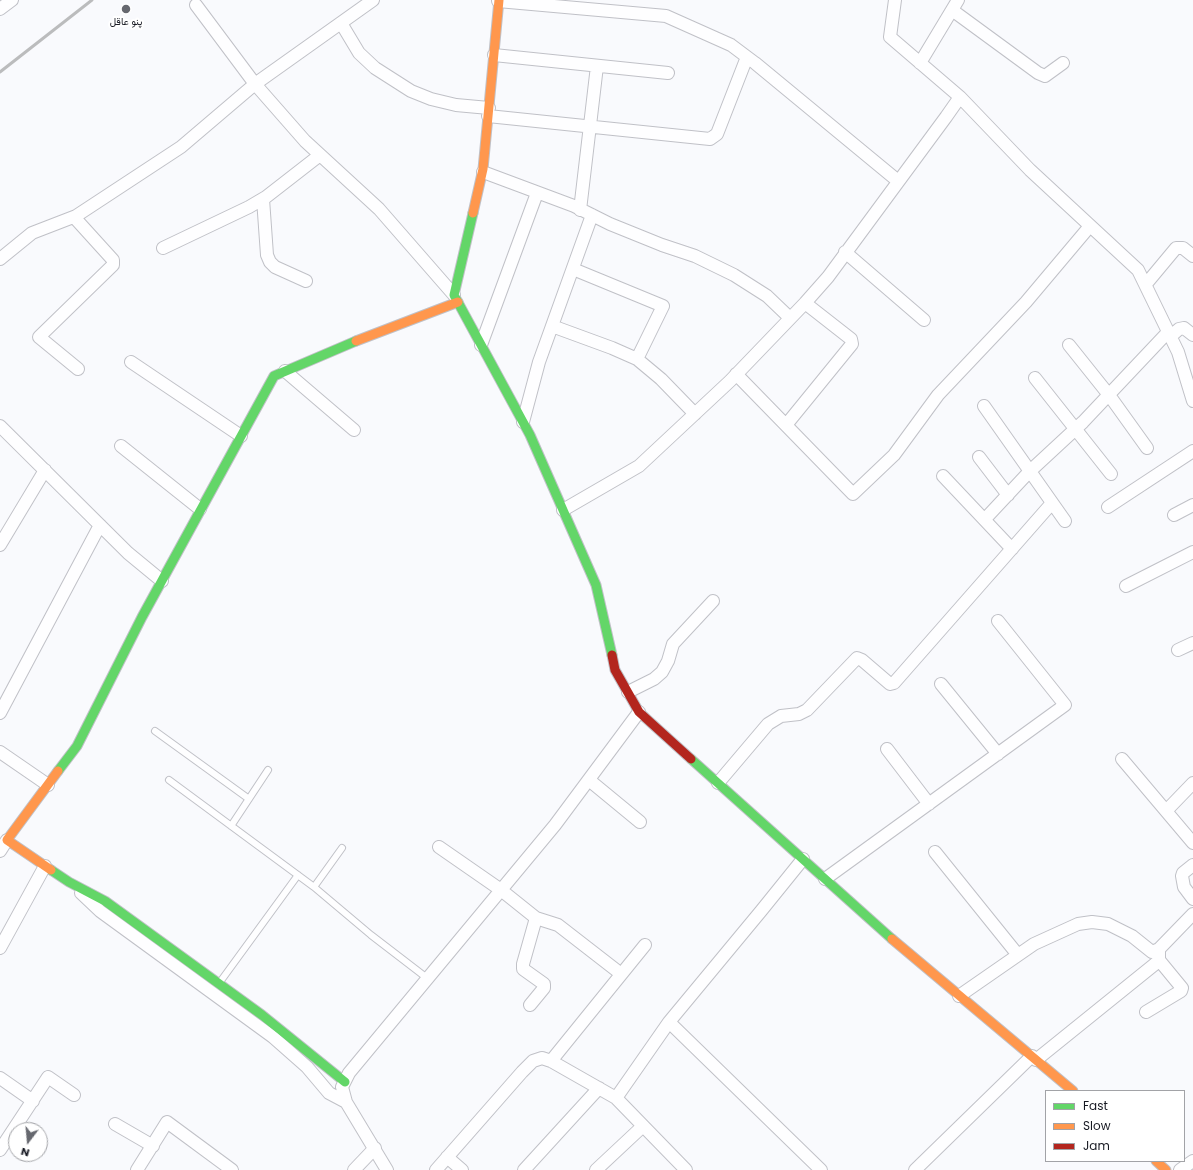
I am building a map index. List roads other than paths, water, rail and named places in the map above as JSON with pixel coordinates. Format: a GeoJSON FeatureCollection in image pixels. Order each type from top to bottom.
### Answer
{"type":"FeatureCollection","features":[{"type":"Feature","properties":{"kind":"street"},"geometry":{"type":"LineString","coordinates":[[0,9],[12,0]]}},
{"type":"Feature","properties":{"kind":"street"},"geometry":{"type":"LineString","coordinates":[[0,259],[32,233],[74,217],[181,147],[255,84],[373,0]]}},
{"type":"Feature","properties":{"kind":"street"},"geometry":{"type":"LineString","coordinates":[[456,299],[483,172],[499,0],[600,5],[666,16],[731,45],[898,181]]}},
{"type":"Feature","properties":{"kind":"street"},"geometry":{"type":"LineString","coordinates":[[895,0],[890,38],[960,97],[1030,170],[1138,270],[1178,352],[1193,401]]}},
{"type":"Feature","properties":{"kind":"street"},"geometry":{"type":"LineString","coordinates":[[196,5],[255,84],[305,141],[379,209],[456,299],[523,422],[563,510],[596,585],[615,670],[639,712],[897,944],[1072,1090]]}},
{"type":"Feature","properties":{"kind":"street"},"geometry":{"type":"LineString","coordinates":[[920,63],[955,5],[1038,73],[1045,76],[1063,63]]}},
{"type":"Feature","properties":{"kind":"street"},"geometry":{"type":"LineString","coordinates":[[341,23],[359,53],[375,68],[411,91],[431,99],[488,112],[589,126],[710,139],[717,134],[747,57]]}},
{"type":"Feature","properties":{"kind":"street"},"geometry":{"type":"LineString","coordinates":[[494,55],[668,73]]}},
{"type":"Feature","properties":{"kind":"street"},"geometry":{"type":"LineString","coordinates":[[580,210],[597,66]]}},
{"type":"Feature","properties":{"kind":"street"},"geometry":{"type":"LineString","coordinates":[[563,510],[639,466],[696,414],[805,303],[828,277],[960,97]]}},
{"type":"Feature","properties":{"kind":"street"},"geometry":{"type":"LineString","coordinates":[[163,248],[263,199],[320,155]]}},
{"type":"Feature","properties":{"kind":"street"},"geometry":{"type":"LineString","coordinates":[[483,172],[580,210],[662,245],[695,256],[734,275],[767,296],[790,318]]}},
{"type":"Feature","properties":{"kind":"street"},"geometry":{"type":"LineString","coordinates":[[481,345],[537,193]]}},
{"type":"Feature","properties":{"kind":"street"},"geometry":{"type":"LineString","coordinates":[[263,199],[267,255],[270,262],[275,267],[306,281]]}},
{"type":"Feature","properties":{"kind":"street"},"geometry":{"type":"LineString","coordinates":[[523,422],[538,362],[592,215]]}},
{"type":"Feature","properties":{"kind":"street"},"geometry":{"type":"LineString","coordinates":[[74,217],[113,260],[113,265],[39,338],[78,369]]}},
{"type":"Feature","properties":{"kind":"street"},"geometry":{"type":"LineString","coordinates":[[736,374],[853,494],[894,454],[938,395],[1026,302],[1090,226]]}},
{"type":"Feature","properties":{"kind":"street"},"geometry":{"type":"LineString","coordinates":[[1146,284],[1176,248],[1184,248],[1193,256]]}},
{"type":"Feature","properties":{"kind":"street"},"geometry":{"type":"LineString","coordinates":[[845,252],[924,320]]}},
{"type":"Feature","properties":{"kind":"street"},"geometry":{"type":"LineString","coordinates":[[572,269],[663,306],[637,359]]}},
{"type":"Feature","properties":{"kind":"street"},"geometry":{"type":"LineString","coordinates":[[0,851],[77,746],[200,509],[274,376],[337,348],[456,299]]}},
{"type":"Feature","properties":{"kind":"street"},"geometry":{"type":"LineString","coordinates":[[786,425],[852,344],[851,339],[805,303]]}},
{"type":"Feature","properties":{"kind":"street"},"geometry":{"type":"LineString","coordinates":[[552,326],[612,348],[637,359],[661,379],[696,414]]}},
{"type":"Feature","properties":{"kind":"street"},"geometry":{"type":"LineString","coordinates":[[984,519],[1029,472],[1076,428],[1169,334],[1184,328],[1193,335]]}},
{"type":"Feature","properties":{"kind":"street"},"geometry":{"type":"LineString","coordinates":[[1069,345],[1109,395],[1147,448]]}},
{"type":"Feature","properties":{"kind":"street"},"geometry":{"type":"LineString","coordinates":[[131,362],[241,436]]}},
{"type":"Feature","properties":{"kind":"street"},"geometry":{"type":"LineString","coordinates":[[285,371],[354,430]]}},
{"type":"Feature","properties":{"kind":"street"},"geometry":{"type":"LineString","coordinates":[[1035,378],[1111,474]]}},
{"type":"Feature","properties":{"kind":"street"},"geometry":{"type":"LineString","coordinates":[[984,406],[1029,472],[1065,521]]}},
{"type":"Feature","properties":{"kind":"street"},"geometry":{"type":"LineString","coordinates":[[0,426],[128,553],[162,581]]}},
{"type":"Feature","properties":{"kind":"street"},"geometry":{"type":"LineString","coordinates":[[121,446],[200,509]]}},
{"type":"Feature","properties":{"kind":"street"},"geometry":{"type":"LineString","coordinates":[[1108,506],[1193,451]]}},
{"type":"Feature","properties":{"kind":"street"},"geometry":{"type":"LineString","coordinates":[[979,457],[1008,494]]}},
{"type":"Feature","properties":{"kind":"street"},"geometry":{"type":"LineString","coordinates":[[0,545],[45,470]]}},
{"type":"Feature","properties":{"kind":"street"},"geometry":{"type":"LineString","coordinates":[[943,476],[1012,549]]}},
{"type":"Feature","properties":{"kind":"street"},"geometry":{"type":"LineString","coordinates":[[718,783],[768,724],[781,716],[799,714],[807,710],[857,658],[862,660],[890,684],[894,683],[1052,503]]}},
{"type":"Feature","properties":{"kind":"street"},"geometry":{"type":"LineString","coordinates":[[1174,515],[1193,505]]}},
{"type":"Feature","properties":{"kind":"street"},"geometry":{"type":"LineString","coordinates":[[0,713],[100,524]]}},
{"type":"Feature","properties":{"kind":"street"},"geometry":{"type":"LineString","coordinates":[[1126,586],[1193,552]]}},
{"type":"Feature","properties":{"kind":"street"},"geometry":{"type":"LineString","coordinates":[[628,692],[654,679],[662,672],[668,661],[673,644],[713,601]]}},
{"type":"Feature","properties":{"kind":"street"},"geometry":{"type":"LineString","coordinates":[[826,879],[1065,705],[998,621]]}},
{"type":"Feature","properties":{"kind":"street"},"geometry":{"type":"LineString","coordinates":[[1178,650],[1193,643]]}},
{"type":"Feature","properties":{"kind":"street"},"geometry":{"type":"LineString","coordinates":[[941,684],[998,754]]}},
{"type":"Feature","properties":{"kind":"street"},"geometry":{"type":"LineString","coordinates":[[387,1170],[346,1102],[342,1087],[344,1082],[349,1073],[555,825],[639,712]]}},
{"type":"Feature","properties":{"kind":"street"},"geometry":{"type":"LineString","coordinates":[[887,749],[929,804]]}},
{"type":"Feature","properties":{"kind":"street"},"geometry":{"type":"LineString","coordinates":[[0,752],[48,785]]}},
{"type":"Feature","properties":{"kind":"street"},"geometry":{"type":"LineString","coordinates":[[1122,759],[1193,843]]}},
{"type":"Feature","properties":{"kind":"street"},"geometry":{"type":"LineString","coordinates":[[589,780],[640,822]]}},
{"type":"Feature","properties":{"kind":"street"},"geometry":{"type":"LineString","coordinates":[[1166,811],[1193,783]]}},
{"type":"Feature","properties":{"kind":"street"},"geometry":{"type":"LineString","coordinates":[[7,840],[69,882],[105,901],[219,983],[317,1059],[344,1082]]}},
{"type":"Feature","properties":{"kind":"street"},"geometry":{"type":"LineString","coordinates":[[440,847],[501,890],[536,918],[558,925],[616,970]]}},
{"type":"Feature","properties":{"kind":"street"},"geometry":{"type":"LineString","coordinates":[[935,852],[1018,955]]}},
{"type":"Feature","properties":{"kind":"street"},"geometry":{"type":"LineString","coordinates":[[616,1098],[669,1022],[803,859]]}},
{"type":"Feature","properties":{"kind":"street"},"geometry":{"type":"LineString","coordinates":[[1193,865],[1183,873],[1182,876],[1184,887],[1193,899]]}},
{"type":"Feature","properties":{"kind":"street"},"geometry":{"type":"LineString","coordinates":[[0,948],[45,866]]}},
{"type":"Feature","properties":{"kind":"street"},"geometry":{"type":"LineString","coordinates":[[69,882],[100,911],[273,1037],[307,1067],[329,1093],[346,1102]]}},
{"type":"Feature","properties":{"kind":"street"},"geometry":{"type":"LineString","coordinates":[[915,1170],[1034,1058],[1159,954],[1193,914]]}},
{"type":"Feature","properties":{"kind":"street"},"geometry":{"type":"LineString","coordinates":[[530,1005],[544,988],[544,984],[523,969],[523,964],[536,918]]}},
{"type":"Feature","properties":{"kind":"street"},"geometry":{"type":"LineString","coordinates":[[959,996],[1034,944],[1078,924],[1092,922],[1108,924],[1132,936],[1152,952],[1159,954],[1182,988],[1181,992],[1146,1012]]}},
{"type":"Feature","properties":{"kind":"street"},"geometry":{"type":"LineString","coordinates":[[551,1061],[645,945]]}},
{"type":"Feature","properties":{"kind":"street"},"geometry":{"type":"LineString","coordinates":[[669,1022],[821,1170]]}},
{"type":"Feature","properties":{"kind":"street"},"geometry":{"type":"LineString","coordinates":[[436,1170],[532,1061],[542,1058],[551,1061],[616,1098],[686,1170]]}},
{"type":"Feature","properties":{"kind":"street"},"geometry":{"type":"LineString","coordinates":[[0,1150],[48,1077],[74,1095]]}},
{"type":"Feature","properties":{"kind":"street"},"geometry":{"type":"LineString","coordinates":[[0,1078],[33,1101]]}},
{"type":"Feature","properties":{"kind":"street"},"geometry":{"type":"LineString","coordinates":[[524,1170],[599,1088]]}},
{"type":"Feature","properties":{"kind":"street"},"geometry":{"type":"LineString","coordinates":[[137,1170],[167,1122],[228,1169]]}},
{"type":"Feature","properties":{"kind":"street"},"geometry":{"type":"LineString","coordinates":[[115,1124],[153,1146]]}},
{"type":"Feature","properties":{"kind":"street"},"geometry":{"type":"LineString","coordinates":[[596,1170],[643,1126]]}},
{"type":"Feature","properties":{"kind":"street"},"geometry":{"type":"LineString","coordinates":[[354,1170],[375,1148]]}},
{"type":"Feature","properties":{"kind":"street"},"geometry":{"type":"LineString","coordinates":[[447,1157],[462,1170]]}},
{"type":"Feature","properties":{"kind":"street"},"geometry":{"type":"LineString","coordinates":[[1180,1170],[1193,1161]]}},
{"type":"Feature","properties":{"kind":"street"},"geometry":{"type":"LineString","coordinates":[[1157,1162],[1166,1170]]}},
{"type":"Feature","properties":{"kind":"lane"},"geometry":{"type":"LineString","coordinates":[[156,731],[249,799]]}},
{"type":"Feature","properties":{"kind":"lane"},"geometry":{"type":"LineString","coordinates":[[231,826],[268,770]]}},
{"type":"Feature","properties":{"kind":"lane"},"geometry":{"type":"LineString","coordinates":[[169,780],[314,887],[427,978]]}},
{"type":"Feature","properties":{"kind":"lane"},"geometry":{"type":"LineString","coordinates":[[314,887],[342,848]]}},
{"type":"Feature","properties":{"kind":"lane"},"geometry":{"type":"LineString","coordinates":[[219,983],[298,875]]}},
{"type":"Feature","properties":{"kind":"railway"},"geometry":{"type":"LineString","coordinates":[[0,72],[92,0]]}},
{"type":"Feature","properties":{"kind":"place","name":"پنو عاقل"},"geometry":{"type":"Point","coordinates":[126,9]}}]}
